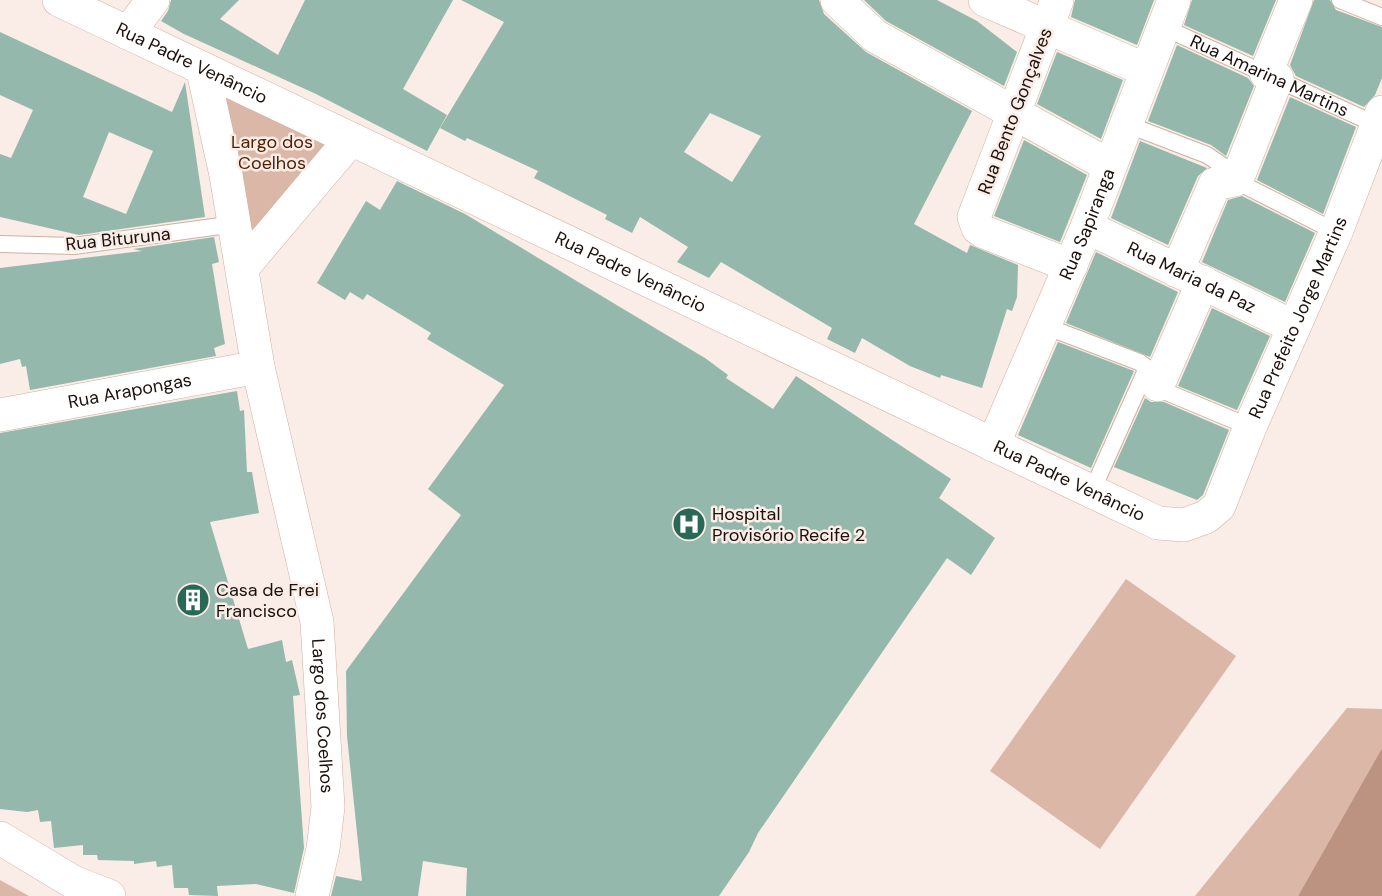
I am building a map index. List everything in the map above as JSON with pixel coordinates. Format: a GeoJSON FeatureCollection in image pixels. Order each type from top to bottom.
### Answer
{"type":"FeatureCollection","features":[{"type":"Feature","properties":{"kind":"street","name":"Rua Padre Venâncio"},"geometry":{"type":"LineString","coordinates":[[59,0],[203,71],[351,139],[1158,524],[1184,525],[1206,517]]}},
{"type":"Feature","properties":{"kind":"street"},"geometry":{"type":"LineString","coordinates":[[128,33],[153,0]]}},
{"type":"Feature","properties":{"kind":"street"},"geometry":{"type":"LineString","coordinates":[[837,0],[875,36],[1110,166]]}},
{"type":"Feature","properties":{"kind":"street"},"geometry":{"type":"LineString","coordinates":[[985,0],[1053,13],[1146,70]]}},
{"type":"Feature","properties":{"kind":"street"},"geometry":{"type":"LineString","coordinates":[[1153,377],[1190,277],[1215,184],[1234,180],[1240,172],[1296,0]]}},
{"type":"Feature","properties":{"kind":"street","name":"Rua Bento Gonçalves"},"geometry":{"type":"LineString","coordinates":[[1053,13],[1016,113],[975,213],[975,222],[984,232],[1071,266]]}},
{"type":"Feature","properties":{"kind":"street","name":"Rua Sapiranga"},"geometry":{"type":"LineString","coordinates":[[993,444],[1087,227],[1169,14]]}},
{"type":"Feature","properties":{"kind":"street","name":"Largo dos Coelhos"},"geometry":{"type":"LineString","coordinates":[[203,71],[243,267],[258,367],[317,622],[328,807],[323,849],[312,896]]}},
{"type":"Feature","properties":{"kind":"street","name":"Rua Prefeito Jorge Martins"},"geometry":{"type":"LineString","coordinates":[[1206,517],[1219,506],[1250,427],[1336,232],[1379,118]]}},
{"type":"Feature","properties":{"kind":"street"},"geometry":{"type":"LineString","coordinates":[[243,267],[351,139]]}},
{"type":"Feature","properties":{"kind":"street","name":"Rua Maria da Paz"},"geometry":{"type":"LineString","coordinates":[[1087,227],[1294,327]]}},
{"type":"Feature","properties":{"kind":"street","name":"Rua Arapongas"},"geometry":{"type":"LineString","coordinates":[[0,415],[258,367]]}},
{"type":"Feature","properties":{"kind":"street"},"geometry":{"type":"LineString","coordinates":[[0,838],[73,882],[109,896]]}},
{"type":"Feature","properties":{"kind":"lane"},"geometry":{"type":"LineString","coordinates":[[1340,0],[1382,17]]}},
{"type":"Feature","properties":{"kind":"lane","name":"Rua Amarina Martins"},"geometry":{"type":"LineString","coordinates":[[1169,14],[1271,76],[1379,118]]}},
{"type":"Feature","properties":{"kind":"lane"},"geometry":{"type":"LineString","coordinates":[[1126,124],[1207,155],[1223,166],[1234,180],[1336,232]]}},
{"type":"Feature","properties":{"kind":"lane","name":"Rua Bituruna"},"geometry":{"type":"LineString","coordinates":[[0,243],[74,246],[235,224]]}},
{"type":"Feature","properties":{"kind":"lane"},"geometry":{"type":"LineString","coordinates":[[1045,326],[1139,362],[1173,395],[1250,427]]}},
{"type":"Feature","properties":{"kind":"lane"},"geometry":{"type":"LineString","coordinates":[[1092,491],[1153,377]]}},
{"type":"Feature","properties":{"kind":"green space","name":"Largo dos Coelhos"},"geometry":{"type":"Polygon","coordinates":[[[226,78],[342,136],[252,253],[219,109],[226,78]]]}},
{"type":"Feature","properties":{"kind":"green space"},"geometry":{"type":"Polygon","coordinates":[[[1126,579],[1236,656],[1100,849],[990,771],[1126,579]]]}},
{"type":"Feature","properties":{"kind":"green space"},"geometry":{"type":"Polygon","coordinates":[[[1347,708],[1382,709],[1382,748],[1298,896],[1195,896],[1347,708]]]}},
{"type":"Feature","properties":{"kind":"green space"},"geometry":{"type":"Polygon","coordinates":[[[0,880],[29,896],[0,896],[0,880]]]}},
{"type":"Feature","properties":{"kind":"shaded area"},"geometry":{"type":"Polygon","coordinates":[[[1382,748],[1382,896],[1298,896],[1382,748]]]}},
{"type":"Feature","properties":{"kind":"building"},"geometry":{"type":"Polygon","coordinates":[[[171,0],[239,0],[220,19],[278,55],[305,0],[453,0],[403,89],[447,115],[427,151],[316,94],[184,34],[161,21],[168,11],[171,0]]]}},
{"type":"Feature","properties":{"kind":"building"},"geometry":{"type":"Polygon","coordinates":[[[461,0],[819,0],[824,14],[866,52],[972,111],[914,224],[967,253],[970,245],[1018,265],[1017,297],[1012,311],[1007,309],[982,388],[941,375],[940,378],[910,366],[862,338],[855,353],[827,339],[832,328],[721,262],[709,278],[677,262],[688,247],[640,217],[632,233],[605,219],[607,215],[534,178],[538,171],[467,138],[465,141],[440,128],[504,22],[461,0]],[[710,113],[684,152],[732,182],[761,136],[710,113]]]}},
{"type":"Feature","properties":{"kind":"building"},"geometry":{"type":"Polygon","coordinates":[[[864,0],[937,0],[977,21],[1017,52],[1004,86],[886,21],[864,0]]]}},
{"type":"Feature","properties":{"kind":"building"},"geometry":{"type":"Polygon","coordinates":[[[1075,0],[1154,0],[1137,45],[1071,17],[1075,0]]]}},
{"type":"Feature","properties":{"kind":"building"},"geometry":{"type":"Polygon","coordinates":[[[1192,0],[1276,0],[1253,56],[1184,25],[1192,0]]]}},
{"type":"Feature","properties":{"kind":"building"},"geometry":{"type":"Polygon","coordinates":[[[1314,0],[1330,0],[1336,10],[1382,27],[1382,78],[1375,95],[1364,107],[1296,76],[1290,65],[1314,0]]]}},
{"type":"Feature","properties":{"kind":"building"},"geometry":{"type":"Polygon","coordinates":[[[0,32],[172,112],[185,82],[205,217],[79,235],[0,217],[0,154],[11,158],[33,110],[0,95],[0,32]],[[109,132],[83,197],[126,214],[153,151],[109,132]]]}},
{"type":"Feature","properties":{"kind":"building"},"geometry":{"type":"Polygon","coordinates":[[[1177,45],[1248,78],[1254,86],[1226,156],[1211,145],[1148,121],[1177,45]]]}},
{"type":"Feature","properties":{"kind":"building"},"geometry":{"type":"Polygon","coordinates":[[[1057,52],[1123,80],[1101,139],[1037,104],[1057,52]]]}},
{"type":"Feature","properties":{"kind":"building"},"geometry":{"type":"Polygon","coordinates":[[[1290,97],[1356,127],[1323,214],[1257,180],[1290,97]]]}},
{"type":"Feature","properties":{"kind":"building"},"geometry":{"type":"Polygon","coordinates":[[[1024,140],[1087,175],[1060,242],[994,216],[1024,140]]]}},
{"type":"Feature","properties":{"kind":"building"},"geometry":{"type":"Polygon","coordinates":[[[1140,141],[1207,168],[1198,176],[1168,245],[1111,218],[1140,141]]]}},
{"type":"Feature","properties":{"kind":"building","name":"Hospital Provisório Recife 2"},"geometry":{"type":"Polygon","coordinates":[[[397,181],[465,214],[705,358],[728,375],[726,378],[773,409],[796,376],[951,479],[939,498],[995,538],[971,575],[947,558],[758,833],[749,852],[719,896],[466,896],[467,868],[423,861],[418,896],[331,896],[336,876],[362,881],[347,736],[346,671],[461,515],[428,489],[504,385],[427,339],[431,333],[367,294],[363,300],[350,292],[345,300],[317,283],[366,201],[380,210],[397,181]]]}},
{"type":"Feature","properties":{"kind":"building"},"geometry":{"type":"Polygon","coordinates":[[[1242,196],[1315,233],[1285,302],[1202,262],[1228,200],[1242,196]]]}},
{"type":"Feature","properties":{"kind":"building"},"geometry":{"type":"Polygon","coordinates":[[[214,237],[219,262],[212,264],[225,344],[214,348],[216,356],[30,390],[26,366],[22,367],[20,359],[0,364],[0,268],[142,251],[133,249],[214,237]]]}},
{"type":"Feature","properties":{"kind":"building"},"geometry":{"type":"Polygon","coordinates":[[[1096,252],[1178,292],[1150,357],[1066,323],[1096,252]]]}},
{"type":"Feature","properties":{"kind":"building"},"geometry":{"type":"Polygon","coordinates":[[[1212,308],[1270,336],[1237,410],[1178,386],[1212,308]]]}},
{"type":"Feature","properties":{"kind":"building"},"geometry":{"type":"Polygon","coordinates":[[[1058,342],[1134,371],[1091,468],[1018,435],[1058,342]]]}},
{"type":"Feature","properties":{"kind":"building"},"geometry":{"type":"Polygon","coordinates":[[[237,391],[240,411],[244,410],[247,472],[252,472],[259,513],[210,522],[248,649],[282,640],[286,662],[292,660],[300,695],[293,696],[304,848],[294,893],[256,884],[217,886],[218,896],[189,895],[188,888],[174,888],[172,865],[157,867],[156,861],[134,864],[134,861],[98,860],[97,855],[83,855],[83,845],[54,848],[51,821],[40,822],[38,810],[27,812],[0,809],[0,433],[237,391]]]}},
{"type":"Feature","properties":{"kind":"building"},"geometry":{"type":"Polygon","coordinates":[[[1145,398],[1151,402],[1164,402],[1229,430],[1203,495],[1197,500],[1114,467],[1145,398]]]}},
{"type":"Feature","properties":{"kind":"place","name":"Hospital Provisório Recife 2"},"geometry":{"type":"Point","coordinates":[689,524]}},
{"type":"Feature","properties":{"kind":"place","name":"Casa de Frei Francisco"},"geometry":{"type":"Point","coordinates":[193,600]}}]}
